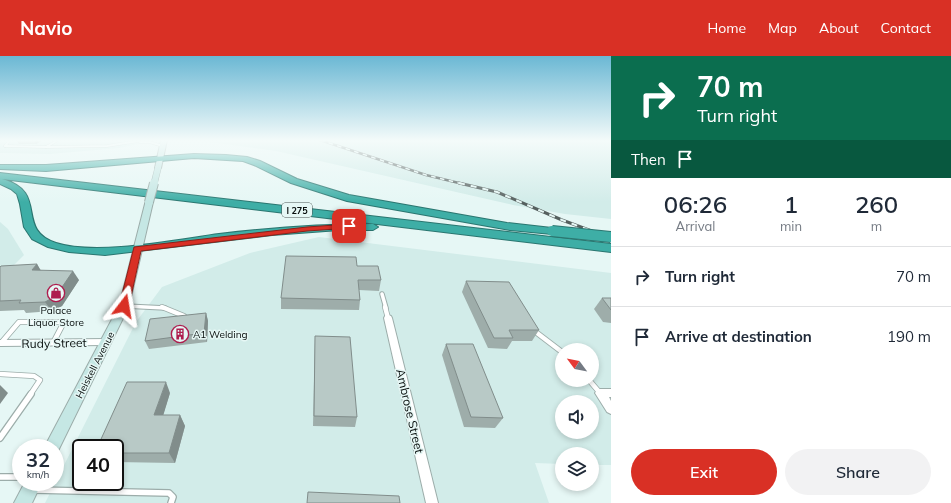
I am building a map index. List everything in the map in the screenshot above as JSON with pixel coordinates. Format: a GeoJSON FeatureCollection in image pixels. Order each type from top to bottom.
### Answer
{"type":"FeatureCollection","features":[{"type":"Feature","properties":{"kind":"highway"},"geometry":{"type":"LineString","coordinates":[[0,168],[54,167],[126,161]]}},
{"type":"Feature","properties":{"kind":"highway"},"geometry":{"type":"LineString","coordinates":[[250,161],[294,180],[347,198],[510,227]]}},
{"type":"Feature","properties":{"kind":"highway","name":"I 275"},"geometry":{"type":"LineString","coordinates":[[0,168],[510,227],[611,237]]}},
{"type":"Feature","properties":{"kind":"highway","name":"I 275"},"geometry":{"type":"LineString","coordinates":[[0,176],[611,248]]}},
{"type":"Feature","properties":{"kind":"highway"},"geometry":{"type":"LineString","coordinates":[[0,180],[13,186],[21,193],[29,227],[36,236],[52,244],[74,250],[105,251],[349,226],[483,232]]}},
{"type":"Feature","properties":{"kind":"street","name":"Heiskell Avenue"},"geometry":{"type":"LineString","coordinates":[[57,439],[124,306],[159,161]]}},
{"type":"Feature","properties":{"kind":"street","name":"Ambrose Street"},"geometry":{"type":"LineString","coordinates":[[388,318],[432,503]]}},
{"type":"Feature","properties":{"kind":"street","name":"Rudy Street"},"geometry":{"type":"LineString","coordinates":[[1,343],[107,342]]}},
{"type":"Feature","properties":{"kind":"street"},"geometry":{"type":"LineString","coordinates":[[600,392],[611,393]]}},
{"type":"Feature","properties":{"kind":"street"},"geometry":{"type":"LineString","coordinates":[[600,392],[611,409]]}},
{"type":"Feature","properties":{"kind":"lane"},"geometry":{"type":"LineString","coordinates":[[382,294],[388,318]]}},
{"type":"Feature","properties":{"kind":"lane"},"geometry":{"type":"LineString","coordinates":[[124,306],[162,307],[184,316]]}},
{"type":"Feature","properties":{"kind":"lane"},"geometry":{"type":"LineString","coordinates":[[1,343],[19,322],[64,322],[53,343]]}},
{"type":"Feature","properties":{"kind":"lane"},"geometry":{"type":"LineString","coordinates":[[537,333],[555,347]]}},
{"type":"Feature","properties":{"kind":"lane"},"geometry":{"type":"LineString","coordinates":[[0,374],[34,376],[40,380],[0,438]]}},
{"type":"Feature","properties":{"kind":"lane"},"geometry":{"type":"LineString","coordinates":[[595,387],[600,392]]}},
{"type":"Feature","properties":{"kind":"lane"},"geometry":{"type":"LineString","coordinates":[[1,478],[12,482]]}},
{"type":"Feature","properties":{"kind":"lane"},"geometry":{"type":"LineString","coordinates":[[64,489],[170,493],[173,497],[171,503]]}},
{"type":"Feature","properties":{"kind":"shaded area"},"geometry":{"type":"Polygon","coordinates":[[[319,161],[611,161],[611,219],[565,214],[513,205],[319,161]]]}},
{"type":"Feature","properties":{"kind":"shaded area"},"geometry":{"type":"Polygon","coordinates":[[[0,222],[8,229],[24,255],[0,279],[0,222]]]}},
{"type":"Feature","properties":{"kind":"shaded area"},"geometry":{"type":"Polygon","coordinates":[[[319,237],[611,273],[611,465],[599,465],[599,447],[555,447],[555,464],[535,463],[549,503],[45,503],[51,491],[64,491],[64,465],[72,449],[72,491],[124,491],[124,439],[77,439],[136,322],[162,287],[250,253],[319,237]]]}},
{"type":"Feature","properties":{"kind":"building"},"geometry":{"type":"Polygon","coordinates":[[[286,256],[356,257],[357,266],[378,266],[381,280],[358,280],[360,300],[281,298],[286,256]]]}},
{"type":"Feature","properties":{"kind":"building"},"geometry":{"type":"Polygon","coordinates":[[[37,264],[32,270],[73,271],[56,296],[45,302],[19,303],[21,300],[0,301],[1,266],[37,264]]]}},
{"type":"Feature","properties":{"kind":"building"},"geometry":{"type":"Polygon","coordinates":[[[466,281],[509,282],[539,330],[509,330],[513,338],[494,338],[466,281]]]}},
{"type":"Feature","properties":{"kind":"building"},"geometry":{"type":"Polygon","coordinates":[[[602,298],[611,298],[611,310],[602,298]]]}},
{"type":"Feature","properties":{"kind":"building"},"geometry":{"type":"Polygon","coordinates":[[[206,313],[204,333],[145,341],[150,319],[206,313]]]}},
{"type":"Feature","properties":{"kind":"building"},"geometry":{"type":"Polygon","coordinates":[[[315,336],[350,337],[357,417],[314,416],[315,336]]]}},
{"type":"Feature","properties":{"kind":"building"},"geometry":{"type":"Polygon","coordinates":[[[446,344],[473,344],[503,418],[471,417],[446,344]]]}},
{"type":"Feature","properties":{"kind":"building"},"geometry":{"type":"Polygon","coordinates":[[[127,382],[166,382],[154,415],[180,415],[169,453],[124,453],[124,439],[101,439],[127,382]]]}},
{"type":"Feature","properties":{"kind":"building"},"geometry":{"type":"Polygon","coordinates":[[[308,492],[399,496],[400,503],[307,503],[308,492]]]}},
{"type":"Feature","properties":{"kind":"railway"},"geometry":{"type":"LineString","coordinates":[[383,161],[426,175],[463,184]]}},
{"type":"Feature","properties":{"kind":"railway"},"geometry":{"type":"LineString","coordinates":[[459,183],[497,192],[562,220],[611,238]]}},
{"type":"Feature","properties":{"kind":"place","name":"Palace Liquor Store"},"geometry":{"type":"Point","coordinates":[56,293]}},
{"type":"Feature","properties":{"kind":"place","name":"A1 Welding"},"geometry":{"type":"Point","coordinates":[180,334]}},
{"type":"Feature","properties":{"kind":"route"},"geometry":{"type":"LineString","coordinates":[[124,306],[137,248],[181,242],[349,226]]}}]}
